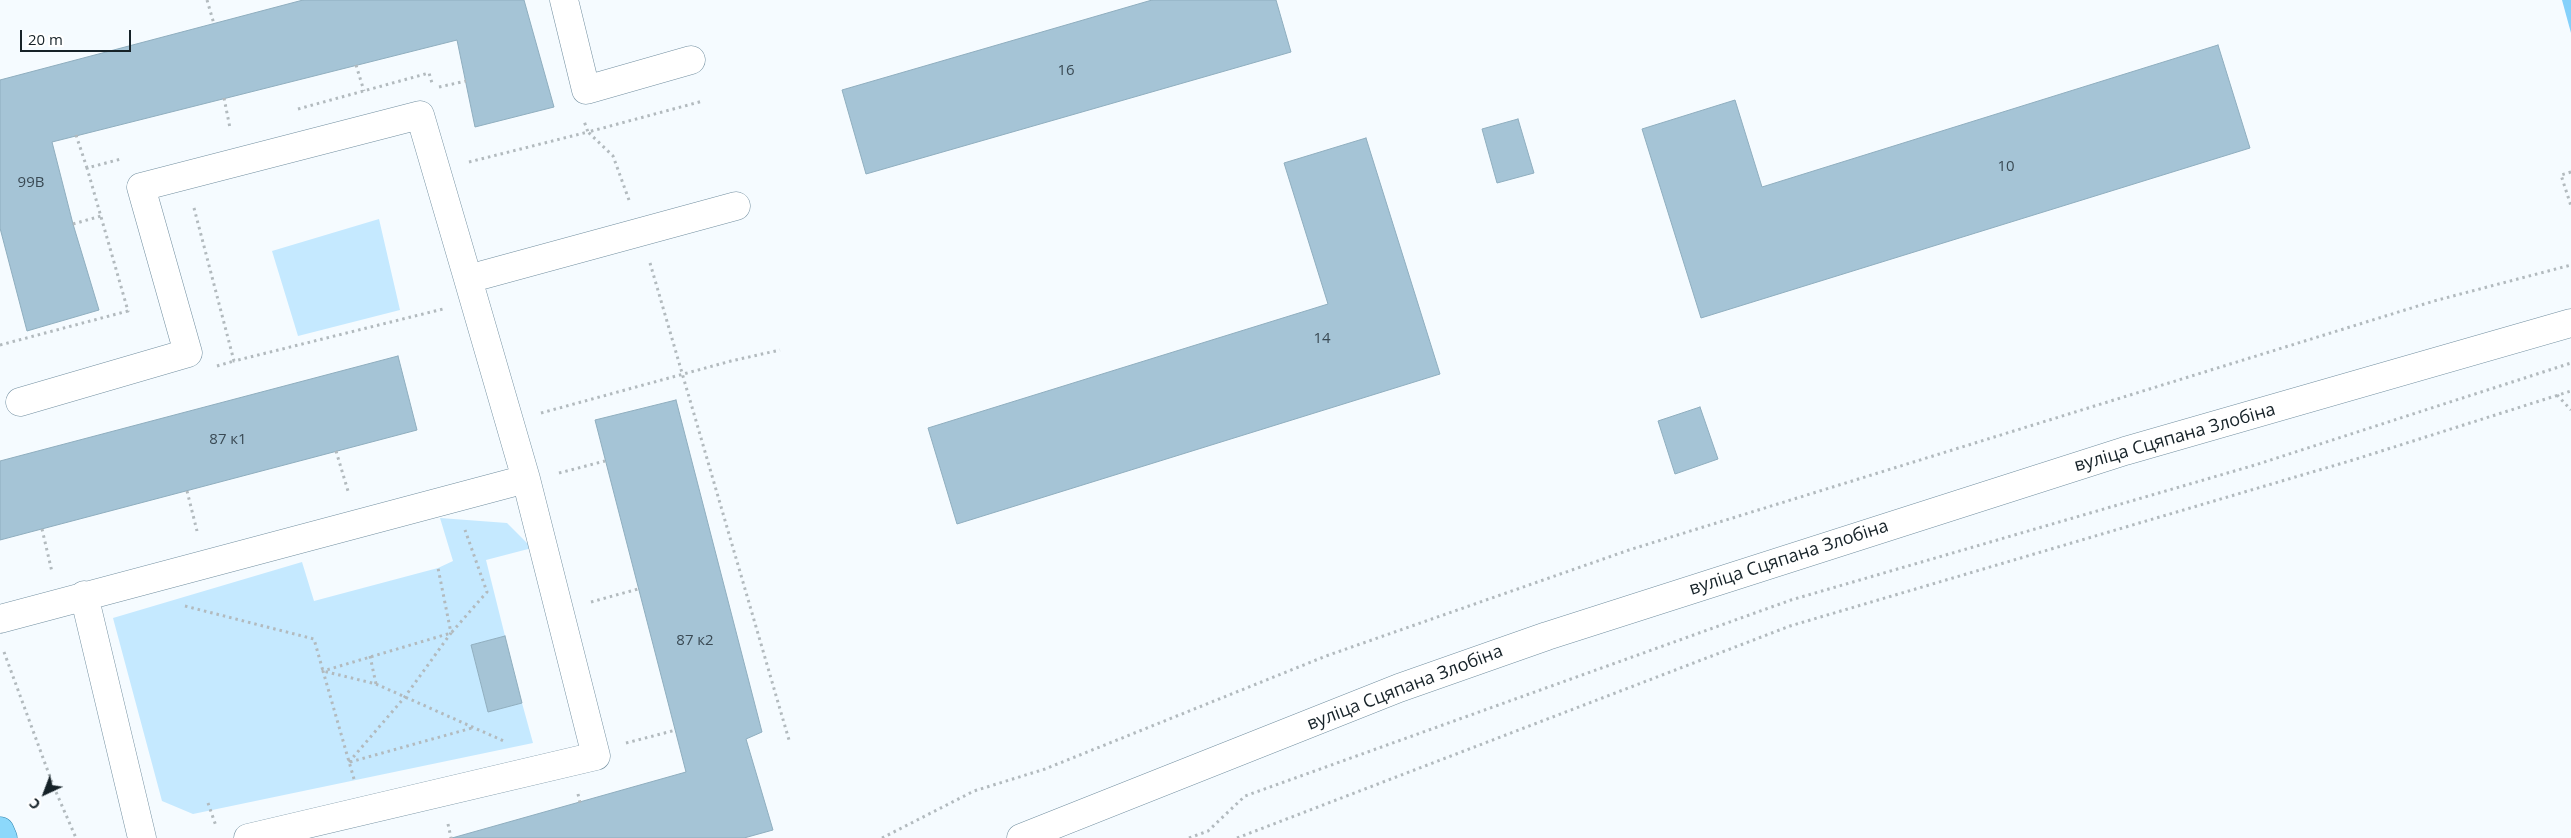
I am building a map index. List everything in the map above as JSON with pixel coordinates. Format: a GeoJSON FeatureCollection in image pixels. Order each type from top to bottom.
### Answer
{"type":"FeatureCollection","features":[{"type":"Feature","properties":{"kind":"main road"},"geometry":{"type":"LineString","coordinates":[[0,831],[3,838]]}},
{"type":"Feature","properties":{"kind":"street"},"geometry":{"type":"LineString","coordinates":[[564,0],[586,90],[691,60]]}},
{"type":"Feature","properties":{"kind":"street"},"geometry":{"type":"LineString","coordinates":[[20,402],[188,353],[141,187],[420,115],[438,170],[526,479],[596,756],[248,838]]}},
{"type":"Feature","properties":{"kind":"street"},"geometry":{"type":"LineString","coordinates":[[468,279],[736,206]]}},
{"type":"Feature","properties":{"kind":"street","name":"вуліца Сцяпана Злобіна"},"geometry":{"type":"LineString","coordinates":[[1022,838],[1399,688],[1547,636],[2125,451],[2571,323]]}},
{"type":"Feature","properties":{"kind":"street"},"geometry":{"type":"LineString","coordinates":[[0,619],[84,595],[526,479]]}},
{"type":"Feature","properties":{"kind":"street"},"geometry":{"type":"LineString","coordinates":[[84,595],[142,838]]}},
{"type":"Feature","properties":{"kind":"path"},"geometry":{"type":"LineString","coordinates":[[207,0],[214,24]]}},
{"type":"Feature","properties":{"kind":"path"},"geometry":{"type":"LineString","coordinates":[[356,65],[364,91]]}},
{"type":"Feature","properties":{"kind":"path"},"geometry":{"type":"LineString","coordinates":[[433,89],[466,81]]}},
{"type":"Feature","properties":{"kind":"path"},"geometry":{"type":"LineString","coordinates":[[224,98],[230,128]]}},
{"type":"Feature","properties":{"kind":"path"},"geometry":{"type":"LineString","coordinates":[[438,170],[588,132],[582,116]]}},
{"type":"Feature","properties":{"kind":"path"},"geometry":{"type":"LineString","coordinates":[[76,135],[87,168]]}},
{"type":"Feature","properties":{"kind":"path"},"geometry":{"type":"LineString","coordinates":[[2571,172],[2561,175],[2571,206]]}},
{"type":"Feature","properties":{"kind":"path"},"geometry":{"type":"LineString","coordinates":[[203,205],[194,208],[234,361],[450,307]]}},
{"type":"Feature","properties":{"kind":"path"},"geometry":{"type":"LineString","coordinates":[[73,224],[101,216]]}},
{"type":"Feature","properties":{"kind":"path"},"geometry":{"type":"LineString","coordinates":[[882,838],[974,791],[1045,769],[1326,656],[1629,550],[2434,301],[2571,266]]}},
{"type":"Feature","properties":{"kind":"path"},"geometry":{"type":"LineString","coordinates":[[538,414],[780,350]]}},
{"type":"Feature","properties":{"kind":"path"},"geometry":{"type":"LineString","coordinates":[[1189,838],[1208,831],[1245,796],[1791,600],[2255,465],[2571,363]]}},
{"type":"Feature","properties":{"kind":"path"},"geometry":{"type":"LineString","coordinates":[[683,375],[790,740]]}},
{"type":"Feature","properties":{"kind":"path"},"geometry":{"type":"LineString","coordinates":[[1237,838],[1790,626],[2343,463],[2571,391]]}},
{"type":"Feature","properties":{"kind":"path"},"geometry":{"type":"LineString","coordinates":[[2556,395],[2571,410]]}},
{"type":"Feature","properties":{"kind":"path"},"geometry":{"type":"LineString","coordinates":[[336,451],[349,496]]}},
{"type":"Feature","properties":{"kind":"path"},"geometry":{"type":"LineString","coordinates":[[526,479],[605,461]]}},
{"type":"Feature","properties":{"kind":"path"},"geometry":{"type":"LineString","coordinates":[[187,491],[198,536]]}},
{"type":"Feature","properties":{"kind":"path"},"geometry":{"type":"LineString","coordinates":[[349,762],[404,698],[452,633],[486,592],[454,498]]}},
{"type":"Feature","properties":{"kind":"path"},"geometry":{"type":"LineString","coordinates":[[42,529],[54,582]]}},
{"type":"Feature","properties":{"kind":"path"},"geometry":{"type":"LineString","coordinates":[[438,568],[452,633]]}},
{"type":"Feature","properties":{"kind":"path"},"geometry":{"type":"LineString","coordinates":[[585,604],[638,589]]}},
{"type":"Feature","properties":{"kind":"path"},"geometry":{"type":"LineString","coordinates":[[181,605],[314,639],[349,762]]}},
{"type":"Feature","properties":{"kind":"path"},"geometry":{"type":"LineString","coordinates":[[323,671],[452,633]]}},
{"type":"Feature","properties":{"kind":"path"},"geometry":{"type":"LineString","coordinates":[[4,651],[54,786],[76,838]]}},
{"type":"Feature","properties":{"kind":"path"},"geometry":{"type":"LineString","coordinates":[[370,656],[376,684]]}},
{"type":"Feature","properties":{"kind":"path"},"geometry":{"type":"LineString","coordinates":[[323,671],[376,684],[507,742]]}},
{"type":"Feature","properties":{"kind":"path"},"geometry":{"type":"LineString","coordinates":[[349,762],[473,728]]}},
{"type":"Feature","properties":{"kind":"path"},"geometry":{"type":"LineString","coordinates":[[624,744],[676,730]]}},
{"type":"Feature","properties":{"kind":"path"},"geometry":{"type":"LineString","coordinates":[[621,734],[625,753]]}},
{"type":"Feature","properties":{"kind":"path"},"geometry":{"type":"LineString","coordinates":[[208,803],[217,829]]}},
{"type":"Feature","properties":{"kind":"shaded area"},"geometry":{"type":"Polygon","coordinates":[[[2562,0],[2571,0],[2571,33],[2562,0]]]}},
{"type":"Feature","properties":{"kind":"shaded area"},"geometry":{"type":"Polygon","coordinates":[[[379,219],[400,310],[298,336],[272,251],[379,219]]]}},
{"type":"Feature","properties":{"kind":"shaded area"},"geometry":{"type":"Polygon","coordinates":[[[440,518],[507,523],[532,548],[486,560],[505,636],[471,645],[488,712],[522,703],[533,743],[193,814],[162,801],[113,618],[302,562],[314,601],[438,568],[453,561],[440,518]]]}},
{"type":"Feature","properties":{"kind":"building"},"geometry":{"type":"Polygon","coordinates":[[[303,0],[524,0],[554,107],[475,127],[457,40],[52,142],[73,224],[99,310],[27,331],[0,228],[0,80],[303,0]]]}},
{"type":"Feature","properties":{"kind":"building"},"geometry":{"type":"Polygon","coordinates":[[[1152,0],[1276,0],[1291,52],[866,174],[842,90],[1152,0]]]}},
{"type":"Feature","properties":{"kind":"building"},"geometry":{"type":"Polygon","coordinates":[[[2218,45],[2250,148],[1701,318],[1642,129],[1735,100],[1762,187],[2218,45]]]}},
{"type":"Feature","properties":{"kind":"building"},"geometry":{"type":"Polygon","coordinates":[[[1518,119],[1534,173],[1497,183],[1482,129],[1518,119]]]}},
{"type":"Feature","properties":{"kind":"building"},"geometry":{"type":"Polygon","coordinates":[[[1366,138],[1440,374],[957,524],[928,428],[1328,304],[1284,163],[1366,138]]]}},
{"type":"Feature","properties":{"kind":"building"},"geometry":{"type":"Polygon","coordinates":[[[398,356],[417,430],[0,540],[0,461],[398,356]]]}},
{"type":"Feature","properties":{"kind":"building"},"geometry":{"type":"Polygon","coordinates":[[[676,400],[762,732],[746,739],[773,830],[744,838],[452,838],[686,772],[595,420],[676,400]]]}},
{"type":"Feature","properties":{"kind":"building"},"geometry":{"type":"Polygon","coordinates":[[[1700,407],[1718,459],[1675,474],[1658,421],[1700,407]]]}},
{"type":"Feature","properties":{"kind":"building"},"geometry":{"type":"Polygon","coordinates":[[[505,636],[522,703],[488,712],[471,645],[505,636]]]}}]}
